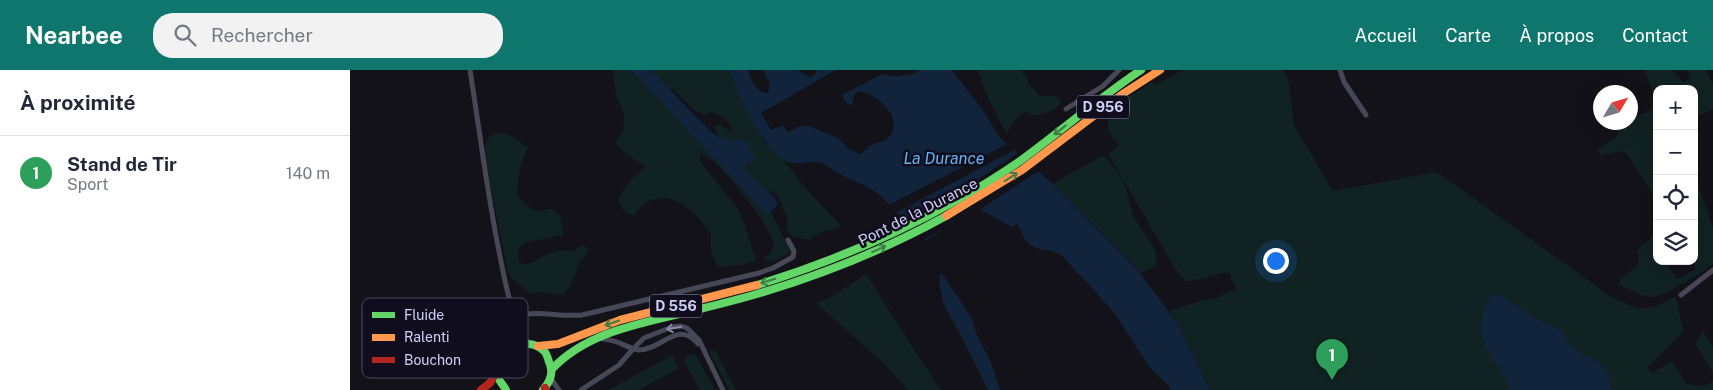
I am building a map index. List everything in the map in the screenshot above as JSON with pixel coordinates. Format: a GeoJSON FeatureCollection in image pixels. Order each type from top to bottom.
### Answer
{"type":"FeatureCollection","features":[{"type":"Feature","properties":{"kind":"main road","name":"Pont de la Durance"},"geometry":{"type":"LineString","coordinates":[[538,346],[559,345],[587,332],[623,319],[723,295],[814,265],[884,237],[935,212],[1000,174],[1141,70]]}},
{"type":"Feature","properties":{"kind":"main road","name":"Pont de la Durance"},"geometry":{"type":"LineString","coordinates":[[597,338],[637,325],[748,297],[862,257],[939,220],[1007,180],[1117,97],[1160,70]]}},
{"type":"Feature","properties":{"kind":"main road","name":"D 556"},"geometry":{"type":"LineString","coordinates":[[552,369],[570,351],[597,338]]}},
{"type":"Feature","properties":{"kind":"main road"},"geometry":{"type":"LineString","coordinates":[[528,343],[538,346],[548,356],[552,369],[551,379],[545,389]]}},
{"type":"Feature","properties":{"kind":"main road"},"geometry":{"type":"LineString","coordinates":[[481,390],[493,378]]}},
{"type":"Feature","properties":{"kind":"main road"},"geometry":{"type":"LineString","coordinates":[[499,378],[506,390]]}},
{"type":"Feature","properties":{"kind":"street"},"geometry":{"type":"LineString","coordinates":[[470,70],[490,202],[508,296]]}},
{"type":"Feature","properties":{"kind":"street"},"geometry":{"type":"LineString","coordinates":[[1066,109],[1104,86],[1119,70]]}},
{"type":"Feature","properties":{"kind":"street"},"geometry":{"type":"LineString","coordinates":[[1340,70],[1344,82],[1366,115]]}},
{"type":"Feature","properties":{"kind":"street"},"geometry":{"type":"LineString","coordinates":[[528,314],[582,315],[759,273],[793,257],[794,251],[788,240]]}},
{"type":"Feature","properties":{"kind":"street"},"geometry":{"type":"LineString","coordinates":[[1681,295],[1713,270]]}},
{"type":"Feature","properties":{"kind":"street"},"geometry":{"type":"LineString","coordinates":[[581,390],[619,365],[644,338],[672,327],[681,326],[687,328],[695,335],[723,390]]}},
{"type":"Feature","properties":{"kind":"street"},"geometry":{"type":"LineString","coordinates":[[597,338],[612,340],[633,349],[642,350],[675,335],[686,334],[697,342],[706,354]]}},
{"type":"Feature","properties":{"kind":"street"},"geometry":{"type":"LineString","coordinates":[[551,379],[559,390]]}},
{"type":"Feature","properties":{"kind":"shaded area"},"geometry":{"type":"Polygon","coordinates":[[[613,70],[728,70],[764,142],[784,161],[803,185],[840,225],[839,228],[822,232],[808,240],[792,236],[786,230],[788,220],[777,195],[755,184],[746,176],[713,126],[720,125],[733,133],[728,122],[714,113],[710,112],[704,115],[695,111],[672,88],[670,91],[766,202],[791,252],[772,262],[763,257],[771,253],[774,243],[761,218],[715,162],[700,154],[700,161],[738,209],[745,224],[756,261],[741,265],[719,267],[711,251],[711,234],[694,214],[671,199],[663,198],[648,201],[634,215],[627,214],[618,202],[620,196],[629,182],[645,167],[620,149],[615,142],[623,131],[624,118],[622,108],[616,96],[613,70]]]}},
{"type":"Feature","properties":{"kind":"shaded area"},"geometry":{"type":"Polygon","coordinates":[[[978,70],[1022,70],[1028,82],[1040,96],[1058,97],[1061,103],[1055,109],[1042,114],[1029,115],[1028,111],[1024,112],[1018,117],[1007,133],[990,103],[978,70]]]}},
{"type":"Feature","properties":{"kind":"shaded area"},"geometry":{"type":"Polygon","coordinates":[[[1183,70],[1284,70],[1289,83],[1294,125],[1333,191],[1437,172],[1613,298],[1638,308],[1650,308],[1675,297],[1683,332],[1648,367],[1651,373],[1672,361],[1687,384],[1700,386],[1713,381],[1713,390],[1210,390],[1179,326],[1169,311],[1199,301],[1219,297],[1236,289],[1229,272],[1187,282],[1178,273],[1108,154],[1119,145],[1112,138],[1108,129],[1108,119],[1112,110],[1152,82],[1155,83],[1153,86],[1183,70]]]}},
{"type":"Feature","properties":{"kind":"shaded area"},"geometry":{"type":"Polygon","coordinates":[[[1645,70],[1672,70],[1683,82],[1690,78],[1687,70],[1706,70],[1713,84],[1713,109],[1698,116],[1698,85],[1653,85],[1653,94],[1645,70]]]}},
{"type":"Feature","properties":{"kind":"shaded area"},"geometry":{"type":"Polygon","coordinates":[[[1653,108],[1653,195],[1630,158],[1623,151],[1600,155],[1598,149],[1617,136],[1618,130],[1638,130],[1638,116],[1653,108]]]}},
{"type":"Feature","properties":{"kind":"shaded area"},"geometry":{"type":"Polygon","coordinates":[[[503,133],[514,137],[528,148],[519,172],[518,197],[534,211],[552,209],[561,217],[563,235],[527,242],[519,248],[518,256],[520,263],[529,264],[547,254],[560,250],[571,251],[582,246],[589,249],[585,257],[578,263],[573,280],[564,295],[541,292],[531,294],[512,279],[508,273],[484,153],[489,138],[494,134],[503,133]]]}},
{"type":"Feature","properties":{"kind":"shaded area"},"geometry":{"type":"Polygon","coordinates":[[[1102,156],[1107,158],[1123,180],[1134,217],[1155,249],[1157,265],[1141,273],[1054,185],[1058,180],[1102,156]]]}},
{"type":"Feature","properties":{"kind":"shaded area"},"geometry":{"type":"Polygon","coordinates":[[[1698,185],[1713,228],[1713,264],[1682,284],[1657,296],[1643,296],[1619,283],[1622,278],[1637,266],[1639,257],[1637,252],[1653,233],[1653,265],[1668,265],[1677,279],[1696,269],[1694,265],[1698,265],[1698,185]]]}},
{"type":"Feature","properties":{"kind":"shaded area"},"geometry":{"type":"Polygon","coordinates":[[[866,274],[941,390],[908,390],[884,364],[816,303],[829,298],[866,274]]]}},
{"type":"Feature","properties":{"kind":"shaded area"},"geometry":{"type":"Polygon","coordinates":[[[1703,331],[1713,347],[1713,373],[1695,344],[1703,331]]]}},
{"type":"Feature","properties":{"kind":"shaded area"},"geometry":{"type":"Polygon","coordinates":[[[715,350],[736,390],[729,390],[709,351],[715,350]]]}},
{"type":"Feature","properties":{"kind":"shaded area"},"geometry":{"type":"Polygon","coordinates":[[[695,353],[715,390],[700,390],[684,362],[687,356],[695,353]]]}},
{"type":"Feature","properties":{"kind":"shaded area"},"geometry":{"type":"Polygon","coordinates":[[[672,355],[679,368],[639,390],[608,390],[672,355]]]}},
{"type":"Feature","properties":{"kind":"water"},"geometry":{"type":"Polygon","coordinates":[[[631,70],[651,70],[710,131],[721,138],[732,141],[744,139],[756,159],[745,165],[745,170],[775,198],[778,204],[768,216],[631,70]]]}},
{"type":"Feature","properties":{"kind":"water","name":"La Durance"},"geometry":{"type":"Polygon","coordinates":[[[728,70],[748,70],[757,88],[768,93],[770,84],[763,70],[798,70],[806,76],[813,77],[817,70],[836,70],[761,113],[771,130],[783,125],[787,132],[789,132],[800,126],[809,126],[838,138],[850,150],[860,154],[871,145],[887,139],[893,132],[892,116],[881,102],[866,93],[859,91],[854,95],[852,106],[845,102],[842,95],[882,74],[896,76],[914,74],[920,70],[952,70],[982,109],[1000,138],[1054,185],[1140,273],[1179,326],[1210,390],[1170,390],[1169,386],[1150,368],[1115,314],[1092,288],[1061,255],[1032,246],[1026,241],[1017,224],[1012,227],[978,208],[951,220],[941,231],[927,240],[917,239],[894,209],[873,190],[819,162],[793,163],[783,160],[766,143],[758,131],[728,70]]]}},
{"type":"Feature","properties":{"kind":"water"},"geometry":{"type":"Polygon","coordinates":[[[941,272],[971,317],[978,338],[990,360],[1000,390],[988,390],[943,303],[939,282],[941,272]]]}},
{"type":"Feature","properties":{"kind":"water"},"geometry":{"type":"Polygon","coordinates":[[[1494,295],[1502,296],[1537,319],[1562,331],[1565,339],[1574,349],[1596,360],[1605,370],[1610,381],[1611,390],[1511,390],[1485,346],[1482,336],[1481,326],[1484,312],[1488,302],[1494,295]]]}},
{"type":"Feature","properties":{"kind":"pier"},"geometry":{"type":"Polygon","coordinates":[[[1009,143],[1016,149],[894,214],[887,206],[1009,143]]]}},
{"type":"Feature","properties":{"kind":"pier"},"geometry":{"type":"Polygon","coordinates":[[[1020,152],[1040,170],[978,211],[963,216],[919,242],[915,240],[901,222],[957,193],[1020,152]]]}},
{"type":"Feature","properties":{"kind":"traffic: fast"},"geometry":{"type":"LineString","coordinates":[[757,285],[860,248],[927,217],[990,181],[1020,161],[1141,70]]}},
{"type":"Feature","properties":{"kind":"traffic: fast"},"geometry":{"type":"LineString","coordinates":[[552,369],[579,347],[611,332],[790,284],[859,258],[946,216]]}},
{"type":"Feature","properties":{"kind":"traffic: fast"},"geometry":{"type":"LineString","coordinates":[[528,344],[537,346],[547,355],[551,369],[548,384],[543,390]]}},
{"type":"Feature","properties":{"kind":"traffic: fast"},"geometry":{"type":"LineString","coordinates":[[498,378],[506,390]]}},
{"type":"Feature","properties":{"kind":"traffic: slow"},"geometry":{"type":"LineString","coordinates":[[946,216],[1022,170],[1124,93],[1160,70]]}},
{"type":"Feature","properties":{"kind":"traffic: slow"},"geometry":{"type":"LineString","coordinates":[[538,346],[558,344],[620,320],[757,285]]}},
{"type":"Feature","properties":{"kind":"traffic: jam"},"geometry":{"type":"LineString","coordinates":[[481,390],[493,378]]}},
{"type":"Feature","properties":{"kind":"place","name":"Stand de Tir"},"geometry":{"type":"Point","coordinates":[1332,380]}}]}
